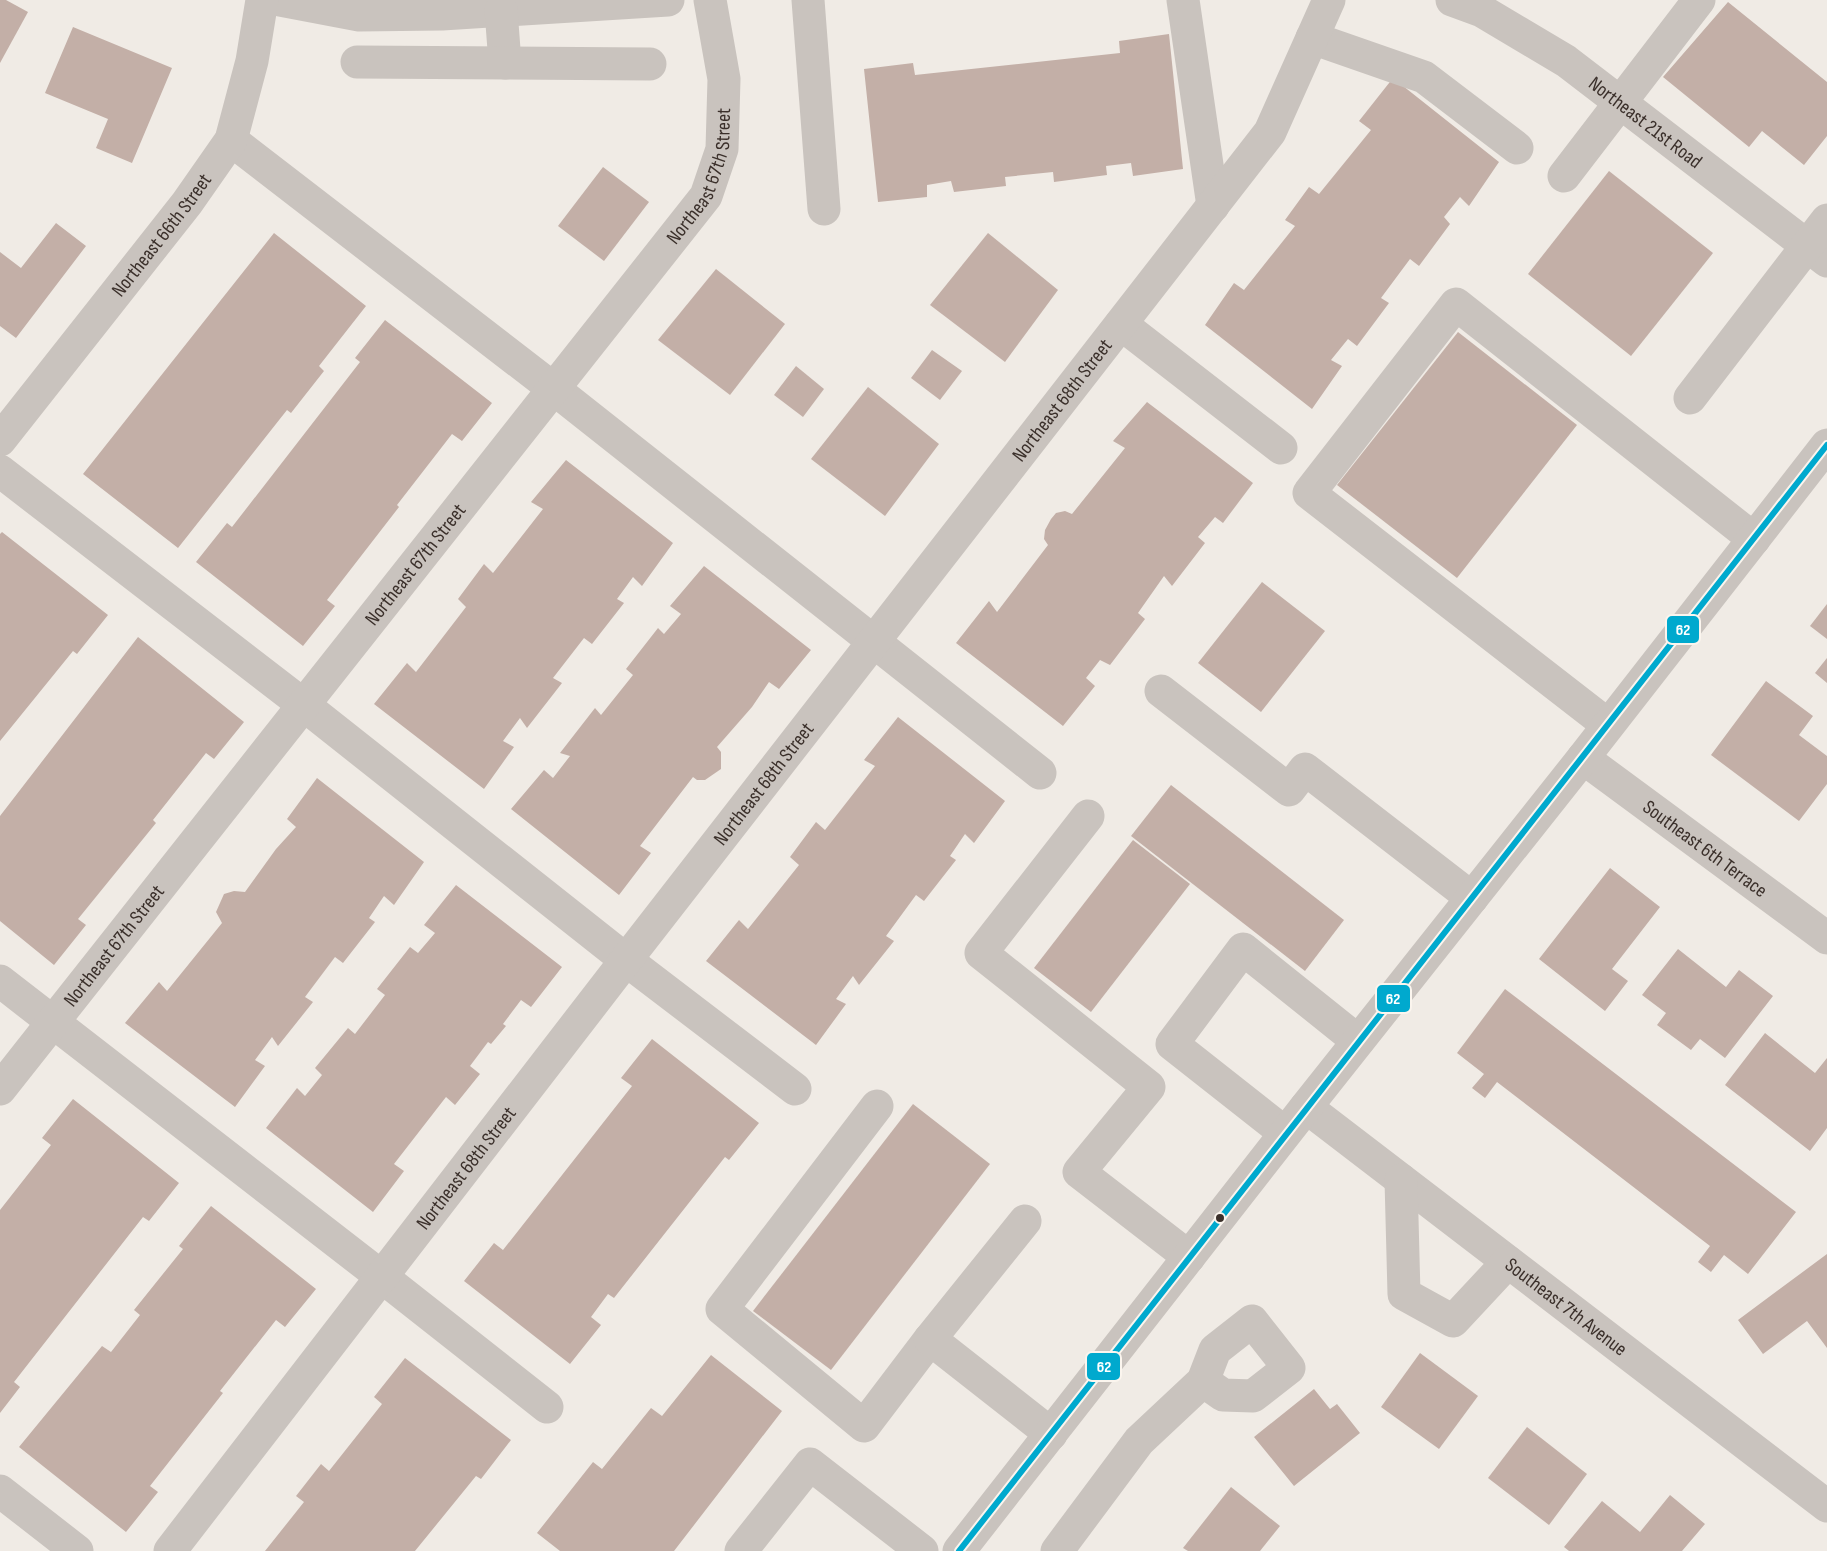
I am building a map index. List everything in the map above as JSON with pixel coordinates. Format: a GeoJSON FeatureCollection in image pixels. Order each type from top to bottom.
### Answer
{"type":"FeatureCollection","features":[{"type":"Feature","properties":{"kind":"street","name":"Northeast 66th Street"},"geometry":{"type":"LineString","coordinates":[[0,440],[187,203],[231,140],[252,61],[262,0]]}},
{"type":"Feature","properties":{"kind":"street"},"geometry":{"type":"LineString","coordinates":[[280,0],[359,15],[442,14],[668,0]]}},
{"type":"Feature","properties":{"kind":"street","name":"Northeast 67th Street"},"geometry":{"type":"LineString","coordinates":[[0,1089],[706,196],[722,149],[724,79],[710,0]]}},
{"type":"Feature","properties":{"kind":"street"},"geometry":{"type":"LineString","coordinates":[[808,0],[824,210]]}},
{"type":"Feature","properties":{"kind":"street"},"geometry":{"type":"LineString","coordinates":[[1183,0],[1214,206]]}},
{"type":"Feature","properties":{"kind":"street","name":"Northeast 68th Street"},"geometry":{"type":"LineString","coordinates":[[170,1551],[1270,132],[1329,0]]}},
{"type":"Feature","properties":{"kind":"street","name":"Northeast 21st Road"},"geometry":{"type":"LineString","coordinates":[[1452,0],[1482,11],[1566,61],[1817,254]]}},
{"type":"Feature","properties":{"kind":"street"},"geometry":{"type":"LineString","coordinates":[[1564,176],[1699,0]]}},
{"type":"Feature","properties":{"kind":"street"},"geometry":{"type":"LineString","coordinates":[[501,10],[505,63]]}},
{"type":"Feature","properties":{"kind":"street"},"geometry":{"type":"LineString","coordinates":[[1312,38],[1424,77],[1517,148]]}},
{"type":"Feature","properties":{"kind":"street"},"geometry":{"type":"LineString","coordinates":[[357,62],[650,64]]}},
{"type":"Feature","properties":{"kind":"street"},"geometry":{"type":"LineString","coordinates":[[231,140],[554,389],[1040,773]]}},
{"type":"Feature","properties":{"kind":"street"},"geometry":{"type":"LineString","coordinates":[[1690,398],[1817,254],[1827,220]]}},
{"type":"Feature","properties":{"kind":"street"},"geometry":{"type":"LineString","coordinates":[[1608,725],[1309,493],[1456,304],[1754,538]]}},
{"type":"Feature","properties":{"kind":"street"},"geometry":{"type":"LineString","coordinates":[[1121,324],[1281,448]]}},
{"type":"Feature","properties":{"kind":"street"},"geometry":{"type":"LineString","coordinates":[[959,1551],[1305,1107],[1583,758],[1827,445]]}},
{"type":"Feature","properties":{"kind":"street"},"geometry":{"type":"LineString","coordinates":[[0,471],[304,706],[626,960],[795,1089]]}},
{"type":"Feature","properties":{"kind":"street"},"geometry":{"type":"LineString","coordinates":[[1161,691],[1289,790],[1305,769],[1472,898]]}},
{"type":"Feature","properties":{"kind":"street","name":"Southeast 6th Terrace"},"geometry":{"type":"LineString","coordinates":[[1583,758],[1827,938]]}},
{"type":"Feature","properties":{"kind":"street"},"geometry":{"type":"LineString","coordinates":[[1088,816],[981,952],[1149,1087],[1079,1172],[1189,1257]]}},
{"type":"Feature","properties":{"kind":"street"},"geometry":{"type":"LineString","coordinates":[[1285,1133],[1172,1044],[1243,949],[1358,1041]]}},
{"type":"Feature","properties":{"kind":"street"},"geometry":{"type":"LineString","coordinates":[[0,981],[547,1407]]}},
{"type":"Feature","properties":{"kind":"street"},"geometry":{"type":"LineString","coordinates":[[877,1106],[722,1309],[864,1426],[930,1339],[1025,1221]]}},
{"type":"Feature","properties":{"kind":"street","name":"Southeast 7th Avenue"},"geometry":{"type":"LineString","coordinates":[[1305,1107],[1827,1506]]}},
{"type":"Feature","properties":{"kind":"street"},"geometry":{"type":"LineString","coordinates":[[1401,1180],[1404,1294],[1453,1321],[1508,1262]]}},
{"type":"Feature","properties":{"kind":"street"},"geometry":{"type":"LineString","coordinates":[[930,1339],[1051,1434]]}},
{"type":"Feature","properties":{"kind":"street"},"geometry":{"type":"LineString","coordinates":[[1057,1551],[1139,1442],[1203,1381]]}},
{"type":"Feature","properties":{"kind":"street"},"geometry":{"type":"LineString","coordinates":[[741,1551],[810,1464],[921,1551]]}},
{"type":"Feature","properties":{"kind":"street"},"geometry":{"type":"LineString","coordinates":[[0,1491],[77,1551]]}},
{"type":"Feature","properties":{"kind":"building"},"geometry":{"type":"Polygon","coordinates":[[[0,0],[6,0],[28,12],[0,63],[0,0]]]}},
{"type":"Feature","properties":{"kind":"building"},"geometry":{"type":"Polygon","coordinates":[[[1728,2],[1827,82],[1827,136],[1804,165],[1762,131],[1749,147],[1663,77],[1728,2]]]}},
{"type":"Feature","properties":{"kind":"building"},"geometry":{"type":"Polygon","coordinates":[[[73,27],[172,68],[132,163],[96,148],[108,119],[45,93],[73,27]]]}},
{"type":"Feature","properties":{"kind":"building"},"geometry":{"type":"Polygon","coordinates":[[[1169,34],[1183,169],[1133,176],[1131,163],[1106,166],[1107,175],[1054,182],[1053,172],[1005,177],[1006,186],[954,192],[951,181],[927,185],[927,197],[878,202],[864,69],[913,63],[915,75],[1120,53],[1119,41],[1169,34]]]}},
{"type":"Feature","properties":{"kind":"building"},"geometry":{"type":"Polygon","coordinates":[[[1393,78],[1499,162],[1469,206],[1460,197],[1444,217],[1450,224],[1419,266],[1410,259],[1381,298],[1389,303],[1357,346],[1348,339],[1331,360],[1342,366],[1312,409],[1205,325],[1234,283],[1244,290],[1295,226],[1285,220],[1309,187],[1319,194],[1371,130],[1359,121],[1393,78]]]}},
{"type":"Feature","properties":{"kind":"building"},"geometry":{"type":"Polygon","coordinates":[[[603,167],[649,202],[604,261],[558,226],[603,167]]]}},
{"type":"Feature","properties":{"kind":"building"},"geometry":{"type":"Polygon","coordinates":[[[1609,171],[1713,253],[1631,356],[1528,274],[1609,171]]]}},
{"type":"Feature","properties":{"kind":"building"},"geometry":{"type":"Polygon","coordinates":[[[56,223],[86,246],[16,338],[0,326],[0,252],[21,268],[56,223]]]}},
{"type":"Feature","properties":{"kind":"building"},"geometry":{"type":"Polygon","coordinates":[[[274,233],[366,306],[319,366],[324,371],[291,413],[287,410],[178,548],[83,474],[274,233]]]}},
{"type":"Feature","properties":{"kind":"building"},"geometry":{"type":"Polygon","coordinates":[[[988,233],[1058,290],[1005,362],[930,305],[988,233]]]}},
{"type":"Feature","properties":{"kind":"building"},"geometry":{"type":"Polygon","coordinates":[[[716,269],[785,324],[730,395],[658,340],[716,269]]]}},
{"type":"Feature","properties":{"kind":"building"},"geometry":{"type":"Polygon","coordinates":[[[385,320],[492,403],[462,441],[452,434],[327,600],[335,606],[303,646],[196,562],[227,523],[232,527],[360,362],[355,358],[385,320]]]}},
{"type":"Feature","properties":{"kind":"building"},"geometry":{"type":"Polygon","coordinates":[[[1458,332],[1577,425],[1457,578],[1337,485],[1458,332]]]}},
{"type":"Feature","properties":{"kind":"building"},"geometry":{"type":"Polygon","coordinates":[[[932,350],[962,371],[940,400],[911,378],[932,350]]]}},
{"type":"Feature","properties":{"kind":"building"},"geometry":{"type":"Polygon","coordinates":[[[796,366],[824,389],[803,417],[774,395],[796,366]]]}},
{"type":"Feature","properties":{"kind":"building"},"geometry":{"type":"Polygon","coordinates":[[[868,387],[939,444],[885,516],[811,459],[868,387]]]}},
{"type":"Feature","properties":{"kind":"building"},"geometry":{"type":"Polygon","coordinates":[[[1147,402],[1253,483],[1223,523],[1215,517],[1198,537],[1205,543],[1172,586],[1164,576],[1138,613],[1145,619],[1110,665],[1100,660],[1086,678],[1095,686],[1063,726],[956,643],[989,601],[997,612],[1048,545],[1044,539],[1045,530],[1051,519],[1056,513],[1065,511],[1072,514],[1125,448],[1113,441],[1147,402]]]}},
{"type":"Feature","properties":{"kind":"building"},"geometry":{"type":"Polygon","coordinates":[[[566,460],[673,543],[642,586],[633,577],[617,599],[624,603],[592,644],[584,638],[553,678],[562,683],[527,728],[520,718],[503,741],[514,747],[484,789],[374,704],[407,663],[416,672],[466,607],[458,599],[484,564],[493,573],[543,509],[531,502],[566,460]]]}},
{"type":"Feature","properties":{"kind":"building"},"geometry":{"type":"Polygon","coordinates":[[[2,532],[108,615],[77,654],[73,651],[0,741],[0,534],[2,532]]]}},
{"type":"Feature","properties":{"kind":"building"},"geometry":{"type":"Polygon","coordinates":[[[704,566],[811,650],[779,689],[769,682],[752,707],[717,747],[721,752],[721,769],[705,780],[697,780],[693,777],[640,846],[651,853],[619,895],[511,809],[544,770],[553,778],[570,756],[560,753],[595,708],[601,715],[633,675],[626,669],[658,628],[664,634],[681,614],[670,606],[704,566]]]}},
{"type":"Feature","properties":{"kind":"building"},"geometry":{"type":"Polygon","coordinates":[[[1262,582],[1325,631],[1261,712],[1198,663],[1262,582]]]}},
{"type":"Feature","properties":{"kind":"building"},"geometry":{"type":"Polygon","coordinates":[[[1827,604],[1827,639],[1810,626],[1827,604]]]}},
{"type":"Feature","properties":{"kind":"building"},"geometry":{"type":"Polygon","coordinates":[[[138,637],[244,722],[214,759],[206,753],[153,820],[156,823],[78,919],[86,925],[54,965],[0,921],[0,816],[138,637]]]}},
{"type":"Feature","properties":{"kind":"building"},"geometry":{"type":"Polygon","coordinates":[[[1827,658],[1827,683],[1815,673],[1827,658]]]}},
{"type":"Feature","properties":{"kind":"building"},"geometry":{"type":"Polygon","coordinates":[[[1766,681],[1813,716],[1799,735],[1827,756],[1827,784],[1799,821],[1711,755],[1766,681]]]}},
{"type":"Feature","properties":{"kind":"building"},"geometry":{"type":"Polygon","coordinates":[[[898,717],[1005,801],[974,843],[965,834],[950,856],[956,860],[924,901],[916,895],[886,936],[894,941],[859,985],[853,976],[836,999],[846,1004],[816,1045],[706,961],[739,920],[748,929],[799,865],[790,857],[816,822],[825,830],[875,766],[864,760],[898,717]]]}},
{"type":"Feature","properties":{"kind":"building"},"geometry":{"type":"Polygon","coordinates":[[[317,778],[424,862],[394,905],[384,896],[369,918],[375,922],[343,963],[335,957],[305,997],[313,1002],[278,1046],[272,1037],[255,1060],[265,1066],[235,1107],[125,1023],[159,982],[167,991],[222,923],[216,912],[224,894],[234,891],[245,892],[276,849],[296,827],[287,819],[317,778]]]}},
{"type":"Feature","properties":{"kind":"building"},"geometry":{"type":"Polygon","coordinates":[[[1171,785],[1344,920],[1305,971],[1131,836],[1171,785]]]}},
{"type":"Feature","properties":{"kind":"building"},"geometry":{"type":"Polygon","coordinates":[[[1133,840],[1190,884],[1091,1012],[1034,968],[1133,840]]]}},
{"type":"Feature","properties":{"kind":"building"},"geometry":{"type":"Polygon","coordinates":[[[1610,868],[1660,907],[1612,969],[1628,981],[1605,1011],[1539,959],[1610,868]]]}},
{"type":"Feature","properties":{"kind":"building"},"geometry":{"type":"Polygon","coordinates":[[[456,885],[562,967],[531,1007],[521,1000],[503,1024],[506,1026],[491,1044],[488,1042],[470,1066],[480,1074],[455,1105],[446,1097],[394,1164],[404,1171],[373,1212],[266,1128],[297,1088],[305,1096],[322,1075],[315,1068],[348,1028],[355,1034],[385,995],[377,989],[410,947],[418,953],[435,933],[424,925],[456,885]]]}},
{"type":"Feature","properties":{"kind":"building"},"geometry":{"type":"Polygon","coordinates":[[[1678,949],[1726,987],[1739,970],[1773,996],[1725,1058],[1700,1039],[1691,1050],[1657,1025],[1666,1013],[1642,995],[1678,949]]]}},
{"type":"Feature","properties":{"kind":"building"},"geometry":{"type":"Polygon","coordinates":[[[1505,989],[1796,1212],[1748,1274],[1724,1255],[1711,1272],[1698,1262],[1710,1246],[1497,1082],[1485,1098],[1472,1088],[1484,1074],[1457,1053],[1505,989]]]}},
{"type":"Feature","properties":{"kind":"building"},"geometry":{"type":"Polygon","coordinates":[[[1765,1033],[1815,1073],[1827,1058],[1827,1128],[1810,1151],[1725,1085],[1765,1033]]]}},
{"type":"Feature","properties":{"kind":"building"},"geometry":{"type":"Polygon","coordinates":[[[652,1039],[759,1123],[729,1160],[725,1157],[614,1298],[608,1294],[591,1317],[601,1325],[570,1364],[464,1281],[494,1243],[503,1250],[632,1086],[621,1078],[652,1039]]]}},
{"type":"Feature","properties":{"kind":"building"},"geometry":{"type":"Polygon","coordinates":[[[73,1099],[179,1183],[149,1221],[143,1217],[14,1382],[20,1387],[0,1413],[0,1210],[51,1145],[42,1138],[73,1099]]]}},
{"type":"Feature","properties":{"kind":"building"},"geometry":{"type":"Polygon","coordinates":[[[913,1104],[990,1164],[831,1370],[753,1311],[913,1104]]]}},
{"type":"Feature","properties":{"kind":"building"},"geometry":{"type":"Polygon","coordinates":[[[211,1206],[316,1289],[285,1327],[276,1320],[220,1391],[223,1393],[150,1486],[158,1492],[126,1532],[19,1447],[102,1346],[111,1352],[140,1315],[134,1310],[183,1249],[179,1246],[211,1206]]]}},
{"type":"Feature","properties":{"kind":"building"},"geometry":{"type":"Polygon","coordinates":[[[1827,1254],[1827,1348],[1807,1321],[1763,1354],[1738,1320],[1827,1254]]]}},
{"type":"Feature","properties":{"kind":"building"},"geometry":{"type":"Polygon","coordinates":[[[1420,1353],[1478,1396],[1439,1449],[1381,1407],[1420,1353]]]}},
{"type":"Feature","properties":{"kind":"building"},"geometry":{"type":"Polygon","coordinates":[[[711,1355],[782,1411],[674,1551],[560,1551],[537,1533],[593,1462],[602,1469],[651,1408],[662,1416],[711,1355]]]}},
{"type":"Feature","properties":{"kind":"building"},"geometry":{"type":"Polygon","coordinates":[[[405,1358],[511,1440],[481,1479],[476,1476],[415,1551],[265,1551],[304,1502],[296,1496],[321,1464],[329,1471],[382,1404],[374,1397],[405,1358]]]}},
{"type":"Feature","properties":{"kind":"building"},"geometry":{"type":"Polygon","coordinates":[[[1314,1389],[1330,1409],[1337,1404],[1360,1433],[1294,1486],[1254,1437],[1314,1389]]]}},
{"type":"Feature","properties":{"kind":"building"},"geometry":{"type":"Polygon","coordinates":[[[1527,1427],[1587,1474],[1549,1525],[1488,1478],[1527,1427]]]}},
{"type":"Feature","properties":{"kind":"building"},"geometry":{"type":"Polygon","coordinates":[[[1231,1487],[1280,1526],[1260,1551],[1188,1551],[1183,1548],[1231,1487]]]}},
{"type":"Feature","properties":{"kind":"building"},"geometry":{"type":"Polygon","coordinates":[[[1670,1495],[1705,1524],[1682,1551],[1569,1551],[1564,1547],[1602,1501],[1640,1532],[1670,1495]]]}},
{"type":"Feature","properties":{"kind":"transit line","name":"62"},"geometry":{"type":"LineString","coordinates":[[959,1551],[1827,445]]}}]}
